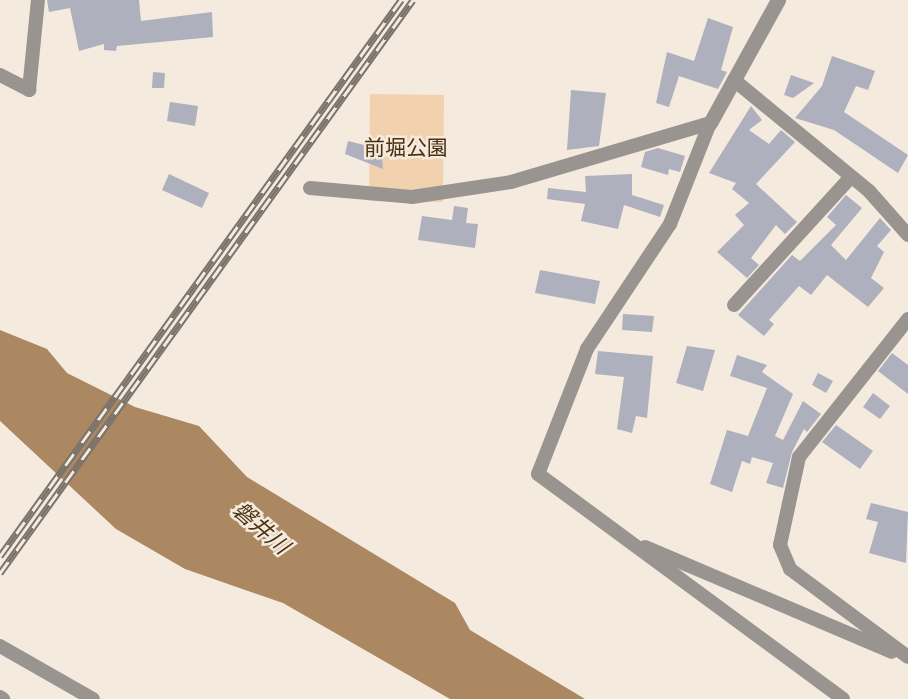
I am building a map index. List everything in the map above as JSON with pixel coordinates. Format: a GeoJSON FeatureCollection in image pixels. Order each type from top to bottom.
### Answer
{"type":"FeatureCollection","features":[{"type":"Feature","properties":{"kind":"street"},"geometry":{"type":"LineString","coordinates":[[0,75],[29,90],[38,0]]}},
{"type":"Feature","properties":{"kind":"street"},"geometry":{"type":"LineString","coordinates":[[778,0],[710,123],[670,224],[587,350],[538,468],[538,474],[843,699]]}},
{"type":"Feature","properties":{"kind":"street"},"geometry":{"type":"LineString","coordinates":[[734,80],[851,177],[908,235]]}},
{"type":"Feature","properties":{"kind":"street"},"geometry":{"type":"LineString","coordinates":[[310,188],[412,197],[511,182],[710,123]]}},
{"type":"Feature","properties":{"kind":"street"},"geometry":{"type":"LineString","coordinates":[[734,305],[851,177]]}},
{"type":"Feature","properties":{"kind":"street"},"geometry":{"type":"LineString","coordinates":[[908,319],[799,457],[780,545],[790,569],[908,658]]}},
{"type":"Feature","properties":{"kind":"street"},"geometry":{"type":"LineString","coordinates":[[631,542],[714,572],[908,658]]}},
{"type":"Feature","properties":{"kind":"street"},"geometry":{"type":"LineString","coordinates":[[0,646],[93,699]]}},
{"type":"Feature","properties":{"kind":"green space","name":"前堀公園"},"geometry":{"type":"Polygon","coordinates":[[[370,94],[444,95],[443,202],[369,201],[370,94]]]}},
{"type":"Feature","properties":{"kind":"water","name":"磐井川"},"geometry":{"type":"Polygon","coordinates":[[[0,330],[47,349],[67,373],[135,407],[199,426],[247,477],[455,603],[470,630],[585,699],[450,699],[283,603],[185,569],[116,529],[0,421],[0,330]]]}},
{"type":"Feature","properties":{"kind":"building"},"geometry":{"type":"Polygon","coordinates":[[[47,0],[139,0],[141,21],[212,12],[213,37],[117,46],[116,51],[104,50],[104,44],[79,51],[70,8],[49,12],[47,0]]]}},
{"type":"Feature","properties":{"kind":"building"},"geometry":{"type":"Polygon","coordinates":[[[708,18],[733,27],[721,70],[727,72],[718,89],[679,76],[669,107],[656,103],[667,52],[694,61],[708,18]]]}},
{"type":"Feature","properties":{"kind":"building"},"geometry":{"type":"Polygon","coordinates":[[[832,56],[875,71],[868,90],[856,86],[844,112],[908,155],[898,173],[834,130],[795,118],[822,86],[832,56]]]}},
{"type":"Feature","properties":{"kind":"building"},"geometry":{"type":"Polygon","coordinates":[[[153,72],[165,73],[164,88],[152,88],[153,72]]]}},
{"type":"Feature","properties":{"kind":"building"},"geometry":{"type":"Polygon","coordinates":[[[791,75],[814,83],[793,98],[784,95],[791,75]]]}},
{"type":"Feature","properties":{"kind":"building"},"geometry":{"type":"Polygon","coordinates":[[[571,90],[606,93],[599,146],[567,150],[571,90]]]}},
{"type":"Feature","properties":{"kind":"building"},"geometry":{"type":"Polygon","coordinates":[[[170,102],[198,106],[195,126],[167,121],[170,102]]]}},
{"type":"Feature","properties":{"kind":"building"},"geometry":{"type":"Polygon","coordinates":[[[751,106],[762,120],[749,130],[769,144],[781,130],[795,142],[756,184],[797,222],[785,234],[776,225],[751,258],[759,265],[747,278],[717,252],[744,225],[735,215],[749,203],[732,189],[736,183],[709,173],[751,106]]]}},
{"type":"Feature","properties":{"kind":"building"},"geometry":{"type":"Polygon","coordinates":[[[348,141],[381,149],[383,169],[345,154],[348,141]]]}},
{"type":"Feature","properties":{"kind":"building"},"geometry":{"type":"Polygon","coordinates":[[[658,148],[685,156],[680,172],[669,169],[668,175],[641,167],[645,152],[658,148]]]}},
{"type":"Feature","properties":{"kind":"building"},"geometry":{"type":"Polygon","coordinates":[[[169,174],[209,193],[202,208],[162,190],[169,174]]]}},
{"type":"Feature","properties":{"kind":"building"},"geometry":{"type":"Polygon","coordinates":[[[632,174],[632,195],[664,205],[660,217],[624,205],[618,229],[581,221],[585,204],[547,199],[548,188],[586,192],[585,176],[632,174]]]}},
{"type":"Feature","properties":{"kind":"building"},"geometry":{"type":"Polygon","coordinates":[[[846,195],[862,208],[831,245],[846,260],[880,218],[891,230],[877,246],[884,252],[871,278],[884,288],[868,307],[827,275],[811,295],[799,286],[769,320],[774,324],[764,336],[738,315],[792,255],[800,261],[836,225],[827,217],[846,195]]]}},
{"type":"Feature","properties":{"kind":"building"},"geometry":{"type":"Polygon","coordinates":[[[454,206],[468,208],[466,223],[478,224],[475,248],[418,240],[422,216],[452,220],[454,206]]]}},
{"type":"Feature","properties":{"kind":"building"},"geometry":{"type":"Polygon","coordinates":[[[540,270],[600,281],[595,304],[535,293],[540,270]]]}},
{"type":"Feature","properties":{"kind":"building"},"geometry":{"type":"Polygon","coordinates":[[[623,314],[654,316],[652,332],[622,330],[623,314]]]}},
{"type":"Feature","properties":{"kind":"building"},"geometry":{"type":"Polygon","coordinates":[[[687,346],[715,350],[703,391],[676,383],[687,346]]]}},
{"type":"Feature","properties":{"kind":"building"},"geometry":{"type":"Polygon","coordinates":[[[598,351],[653,356],[647,418],[636,416],[632,433],[617,429],[624,377],[595,374],[598,351]]]}},
{"type":"Feature","properties":{"kind":"building"},"geometry":{"type":"Polygon","coordinates":[[[892,353],[908,365],[908,394],[878,371],[892,353]]]}},
{"type":"Feature","properties":{"kind":"building"},"geometry":{"type":"Polygon","coordinates":[[[737,355],[767,365],[762,372],[793,394],[775,436],[783,440],[803,401],[821,414],[807,432],[804,429],[792,452],[783,488],[766,483],[773,463],[752,457],[750,464],[742,461],[732,492],[710,484],[727,430],[748,436],[767,388],[730,376],[737,355]]]}},
{"type":"Feature","properties":{"kind":"building"},"geometry":{"type":"Polygon","coordinates":[[[818,373],[833,381],[826,393],[812,385],[818,373]]]}},
{"type":"Feature","properties":{"kind":"building"},"geometry":{"type":"Polygon","coordinates":[[[873,393],[890,406],[880,419],[863,407],[873,393]]]}},
{"type":"Feature","properties":{"kind":"building"},"geometry":{"type":"Polygon","coordinates":[[[836,425],[873,451],[860,469],[822,442],[836,425]]]}},
{"type":"Feature","properties":{"kind":"building"},"geometry":{"type":"Polygon","coordinates":[[[871,503],[908,512],[906,563],[869,553],[878,522],[866,519],[871,503]]]}},
{"type":"Feature","properties":{"kind":"railway"},"geometry":{"type":"LineString","coordinates":[[0,556],[401,0]]}},
{"type":"Feature","properties":{"kind":"railway"},"geometry":{"type":"LineString","coordinates":[[0,573],[413,0]]}}]}
